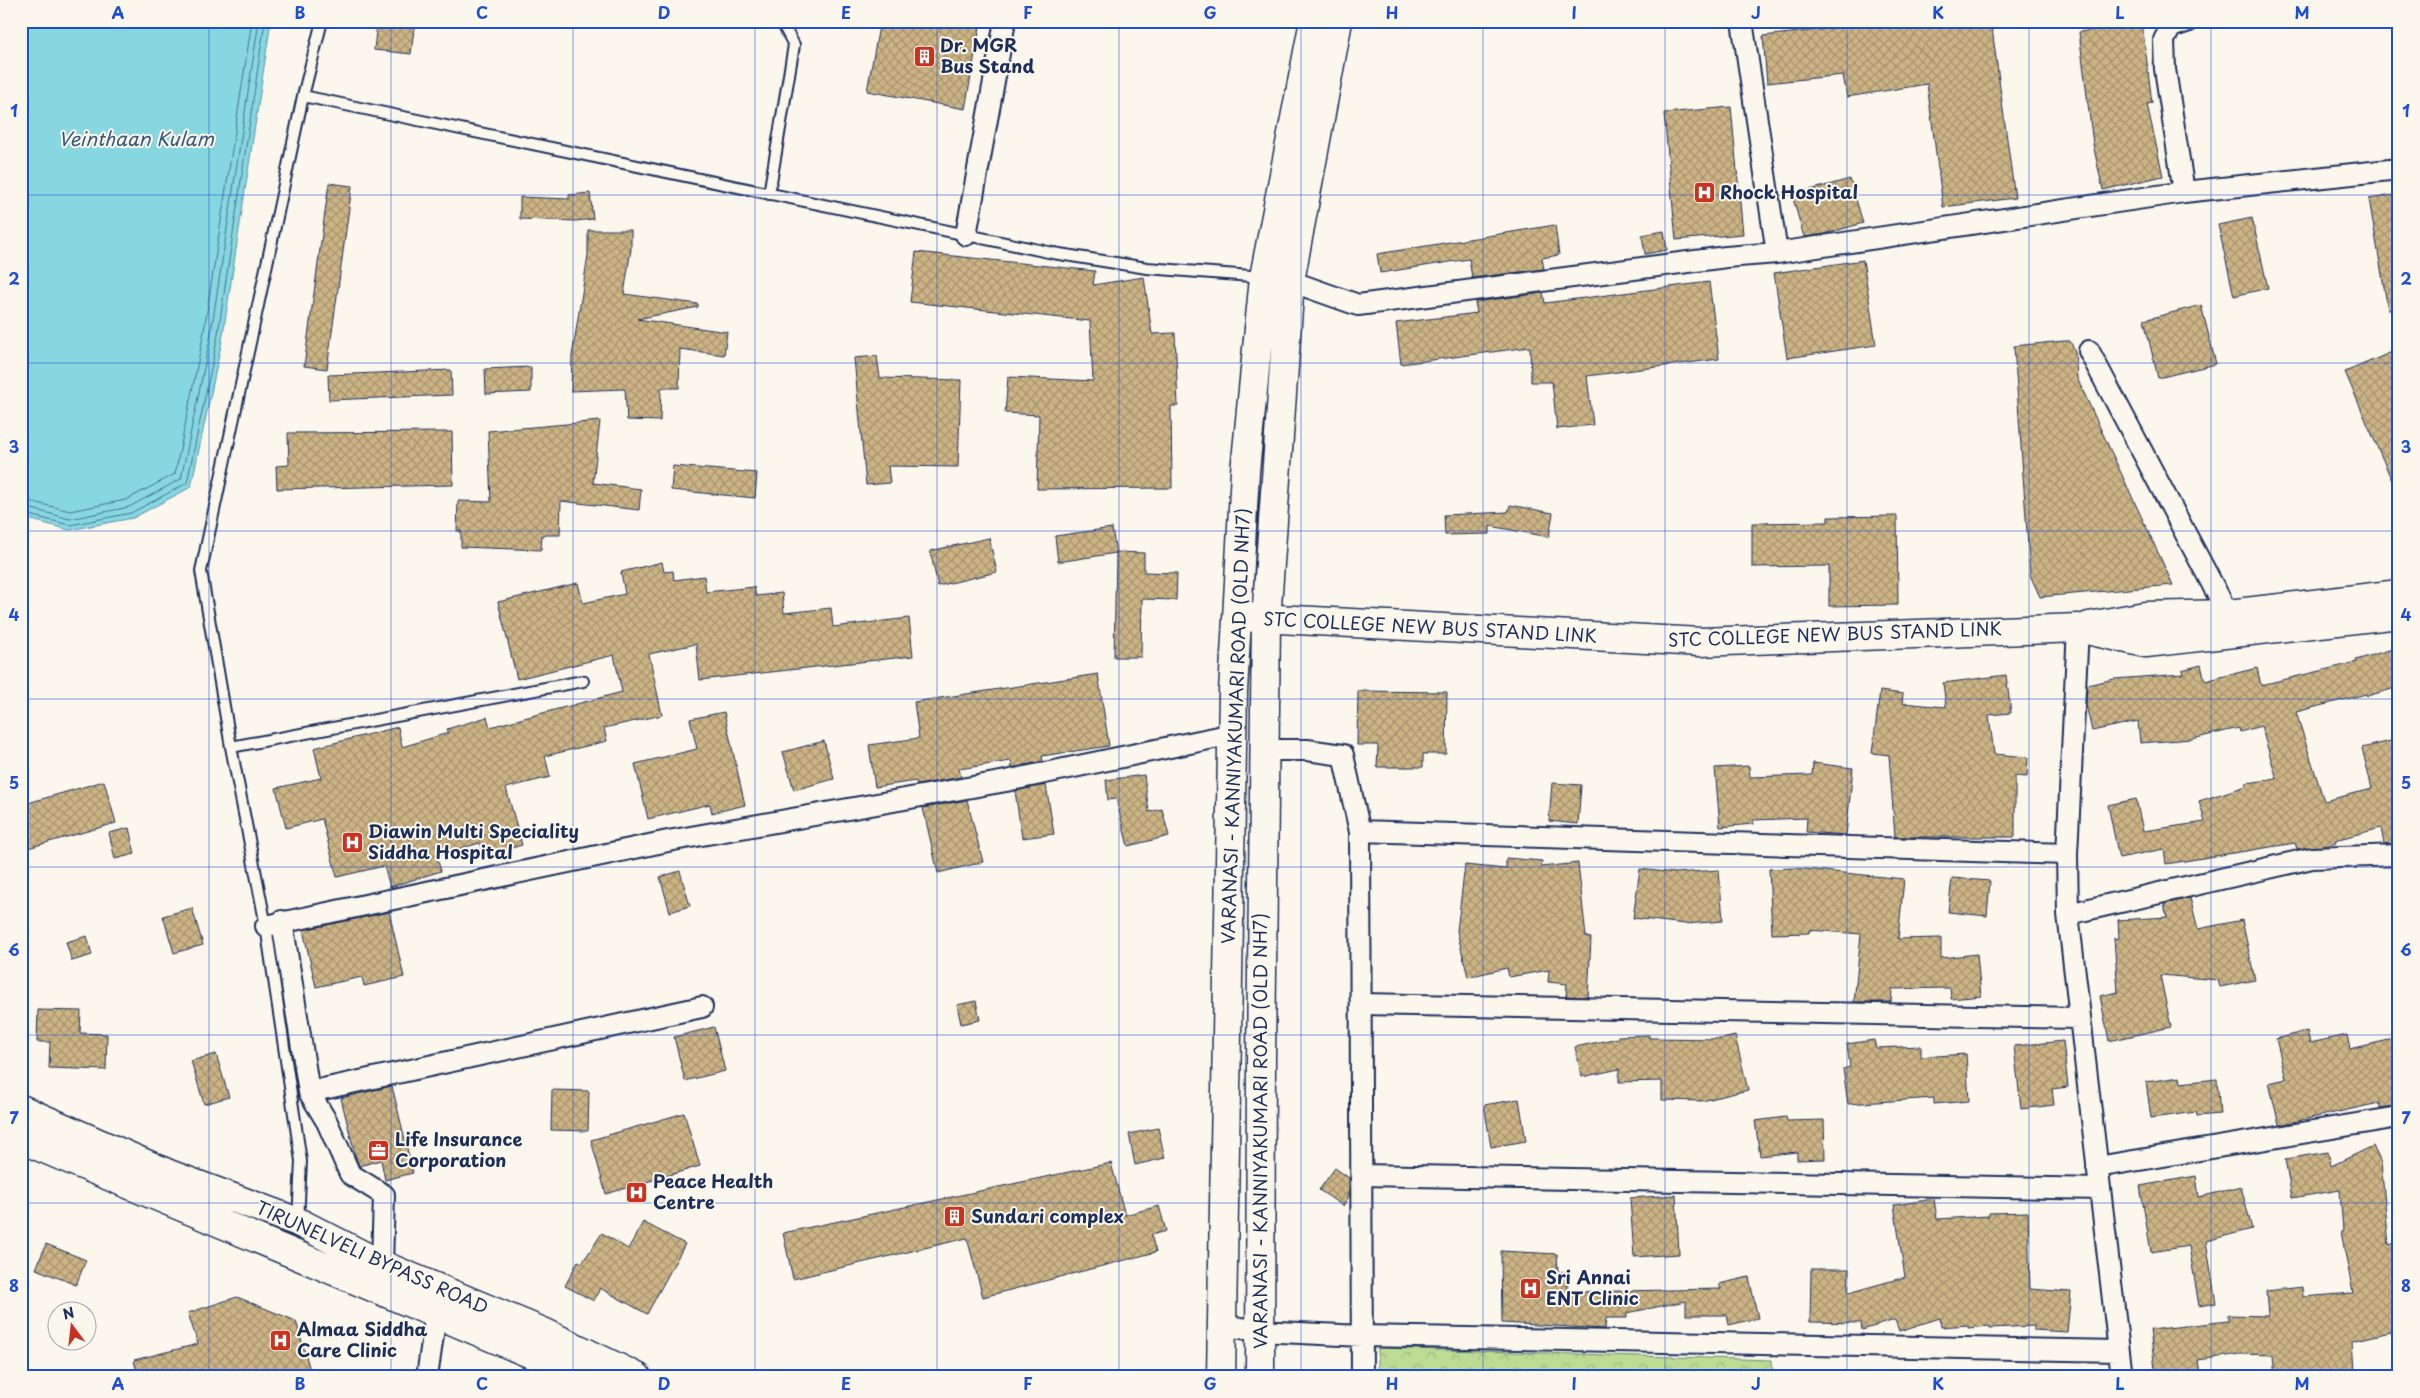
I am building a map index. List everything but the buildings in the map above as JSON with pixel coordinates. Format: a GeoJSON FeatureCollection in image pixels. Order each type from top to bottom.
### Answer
{"type":"FeatureCollection","features":[{"type":"Feature","properties":{"kind":"main road","name":"VARANASI - KANNIYAKUMARI ROAD (OLD NH7)"},"geometry":{"type":"LineString","coordinates":[[1221,1377],[1233,734],[1245,471],[1277,279],[1314,21]]}},
{"type":"Feature","properties":{"kind":"main road","name":"VARANASI - KANNIYAKUMARI ROAD (OLD NH7)"},"geometry":{"type":"LineString","coordinates":[[1260,1377],[1261,1059],[1266,620],[1277,279],[1338,21]]}},
{"type":"Feature","properties":{"kind":"main road"},"geometry":{"type":"LineString","coordinates":[[2078,628],[2145,616],[2228,614],[2399,594]]}},
{"type":"Feature","properties":{"kind":"main road","name":"STC COLLEGE NEW BUS STAND LINK"},"geometry":{"type":"LineString","coordinates":[[1238,616],[1266,620],[1700,642],[2078,628],[2146,643],[2399,614]]}},
{"type":"Feature","properties":{"kind":"main road","name":"TIRUNELVELI BYPASS ROAD"},"geometry":{"type":"LineString","coordinates":[[21,1109],[169,1174],[298,1222],[382,1265],[543,1332],[627,1375]]}},
{"type":"Feature","properties":{"kind":"main road","name":"TIRUNELVELI BYPASS ROAD"},"geometry":{"type":"LineString","coordinates":[[21,1139],[586,1377]]}},
{"type":"Feature","properties":{"kind":"main road"},"geometry":{"type":"LineString","coordinates":[[288,1251],[298,1222]]}},
{"type":"Feature","properties":{"kind":"street"},"geometry":{"type":"LineString","coordinates":[[966,235],[1005,21]]}},
{"type":"Feature","properties":{"kind":"street"},"geometry":{"type":"LineString","coordinates":[[1742,21],[1776,253]]}},
{"type":"Feature","properties":{"kind":"street"},"geometry":{"type":"LineString","coordinates":[[2184,192],[2165,69],[2164,40],[2171,27],[2189,21]]}},
{"type":"Feature","properties":{"kind":"street"},"geometry":{"type":"LineString","coordinates":[[1277,279],[1358,305],[1776,253],[2184,192],[2399,169]]}},
{"type":"Feature","properties":{"kind":"street"},"geometry":{"type":"LineString","coordinates":[[2089,351],[2228,614]]}},
{"type":"Feature","properties":{"kind":"street"},"geometry":{"type":"LineString","coordinates":[[2078,628],[2067,854],[2068,914],[2122,1377]]}},
{"type":"Feature","properties":{"kind":"street"},"geometry":{"type":"LineString","coordinates":[[382,1265],[384,1196],[350,1174],[327,1122],[309,1092],[274,924],[668,842],[1006,781],[1233,734]]}},
{"type":"Feature","properties":{"kind":"street"},"geometry":{"type":"LineString","coordinates":[[1265,750],[1307,750],[1343,755],[1360,832],[1362,1377]]}},
{"type":"Feature","properties":{"kind":"street"},"geometry":{"type":"LineString","coordinates":[[1360,832],[2067,854]]}},
{"type":"Feature","properties":{"kind":"street"},"geometry":{"type":"LineString","coordinates":[[2068,914],[2312,858],[2399,855]]}},
{"type":"Feature","properties":{"kind":"street"},"geometry":{"type":"LineString","coordinates":[[1361,1004],[2080,1018]]}},
{"type":"Feature","properties":{"kind":"street"},"geometry":{"type":"LineString","coordinates":[[309,1092],[702,1007]]}},
{"type":"Feature","properties":{"kind":"street"},"geometry":{"type":"LineString","coordinates":[[2097,1167],[2399,1118]]}},
{"type":"Feature","properties":{"kind":"street"},"geometry":{"type":"LineString","coordinates":[[1362,1174],[2100,1189]]}},
{"type":"Feature","properties":{"kind":"street"},"geometry":{"type":"LineString","coordinates":[[427,1377],[436,1314]]}},
{"type":"Feature","properties":{"kind":"street"},"geometry":{"type":"LineString","coordinates":[[1221,1325],[1260,1331],[1362,1336],[2118,1351]]}},
{"type":"Feature","properties":{"kind":"lane"},"geometry":{"type":"LineString","coordinates":[[298,1222],[301,1162],[274,924],[232,747],[200,571],[303,96],[322,21]]}},
{"type":"Feature","properties":{"kind":"lane"},"geometry":{"type":"LineString","coordinates":[[769,194],[794,45],[781,21]]}},
{"type":"Feature","properties":{"kind":"lane"},"geometry":{"type":"LineString","coordinates":[[303,96],[1053,254],[1146,268],[1277,279]]}},
{"type":"Feature","properties":{"kind":"lane"},"geometry":{"type":"LineString","coordinates":[[232,747],[583,681]]}},
{"type":"Feature","properties":{"kind":"green space"},"geometry":{"type":"Polygon","coordinates":[[[1378,1348],[1772,1360],[1773,1377],[1378,1377],[1378,1348]]]}},
{"type":"Feature","properties":{"kind":"water","name":"Veinthaan Kulam"},"geometry":{"type":"Polygon","coordinates":[[[21,21],[271,21],[222,341],[191,487],[133,518],[69,530],[21,517],[21,21]]]}},
{"type":"Feature","properties":{"kind":"place","name":"Dr. MGR Bus Stand"},"geometry":{"type":"Point","coordinates":[924,56]}},
{"type":"Feature","properties":{"kind":"place","name":"Rhock Hospital"},"geometry":{"type":"Point","coordinates":[1704,193]}},
{"type":"Feature","properties":{"kind":"place","name":"Diawin Multi Speciality Siddha Hospital"},"geometry":{"type":"Point","coordinates":[352,842]}},
{"type":"Feature","properties":{"kind":"place","name":"Life Insurance Corporation"},"geometry":{"type":"Point","coordinates":[379,1150]}},
{"type":"Feature","properties":{"kind":"place","name":"Peace Health Centre"},"geometry":{"type":"Point","coordinates":[637,1192]}},
{"type":"Feature","properties":{"kind":"place","name":"Sundari complex"},"geometry":{"type":"Point","coordinates":[955,1217]}},
{"type":"Feature","properties":{"kind":"place","name":"Sri Annai ENT Clinic"},"geometry":{"type":"Point","coordinates":[1530,1288]}},
{"type":"Feature","properties":{"kind":"place","name":"Almaa Siddha Care Clinic"},"geometry":{"type":"Point","coordinates":[281,1340]}}]}
